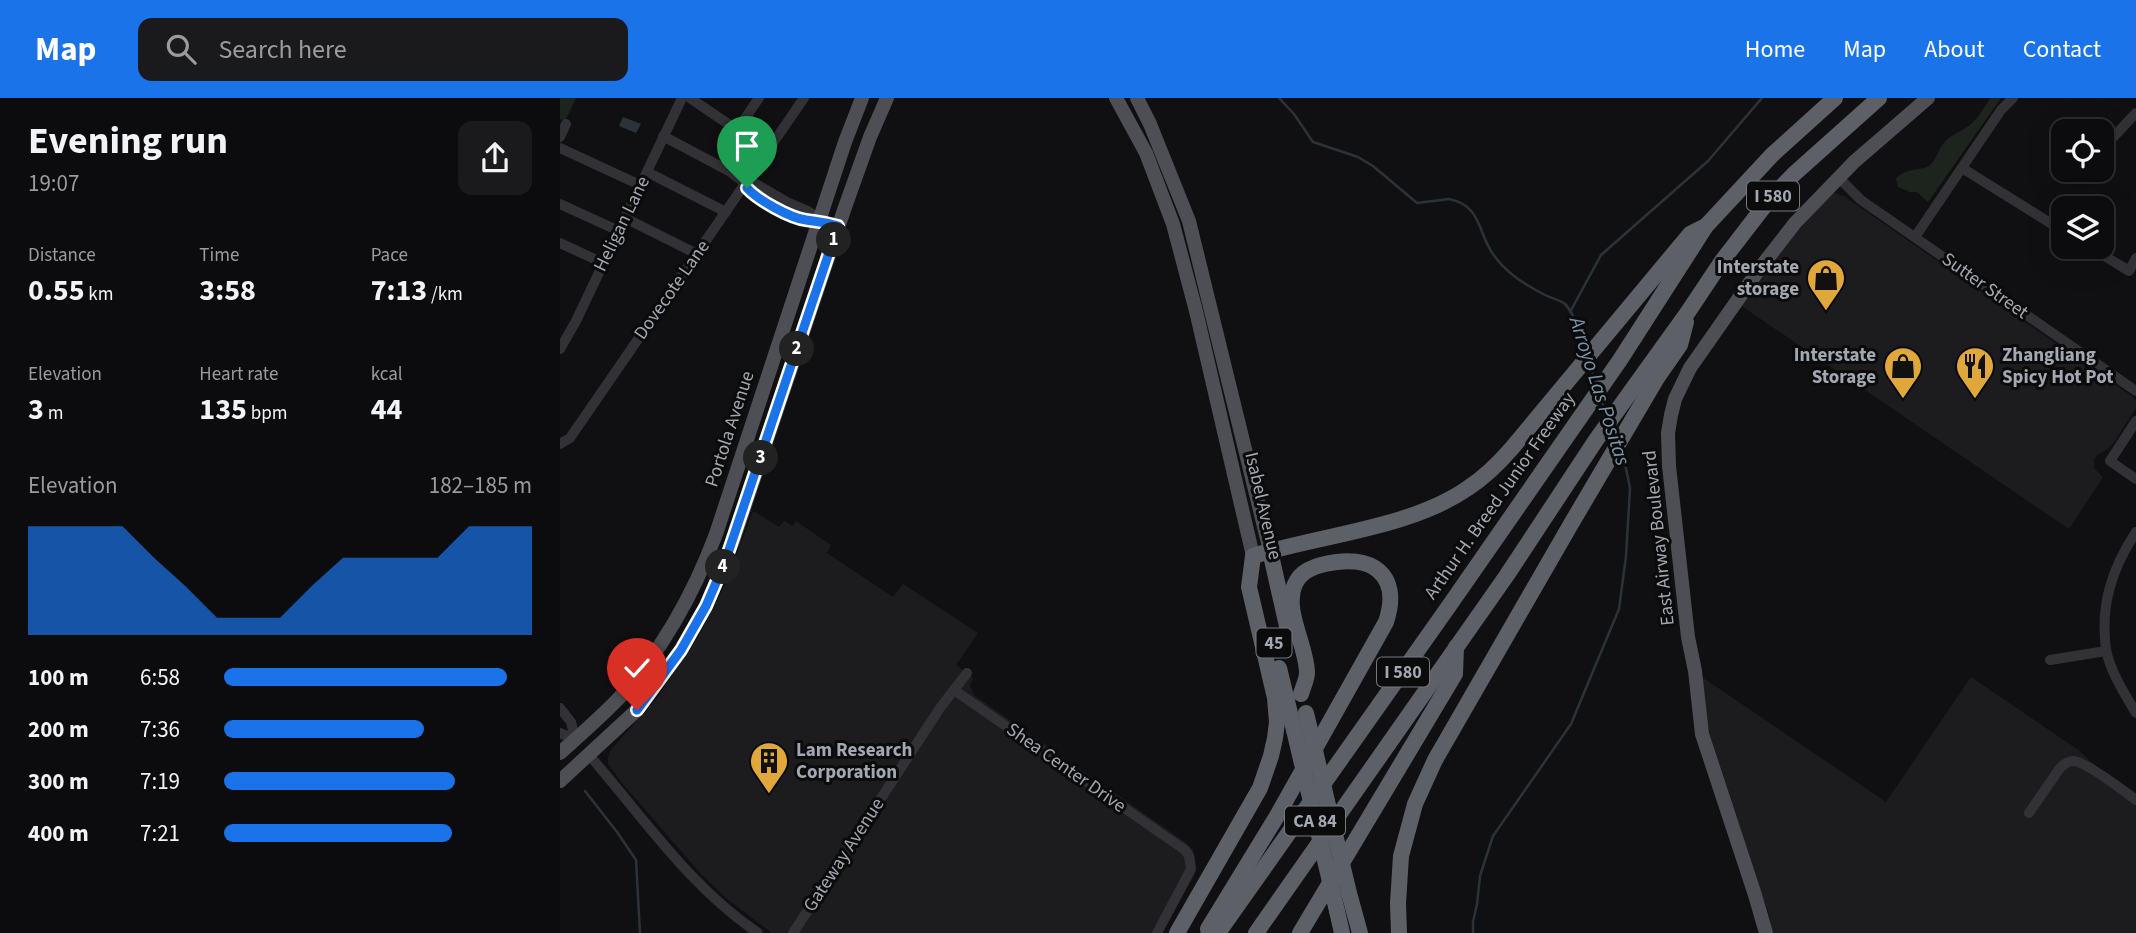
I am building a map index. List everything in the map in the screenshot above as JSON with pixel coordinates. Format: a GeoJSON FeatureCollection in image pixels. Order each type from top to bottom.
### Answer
{"type":"FeatureCollection","features":[{"type":"Feature","properties":{"kind":"highway","name":"Arthur H. Breed Junior Freeway"},"geometry":{"type":"LineString","coordinates":[[1218,933],[1620,360],[1706,226],[1772,155],[1835,98]]}},
{"type":"Feature","properties":{"kind":"highway","name":"I 580"},"geometry":{"type":"LineString","coordinates":[[1256,933],[1722,261],[1769,200],[1817,151],[1879,98]]}},
{"type":"Feature","properties":{"kind":"highway"},"geometry":{"type":"LineString","coordinates":[[1177,933],[1260,788],[1275,738],[1275,698],[1249,587],[1253,556],[1408,516],[1449,500],[1467,489],[1498,464],[1690,234],[1706,226]]}},
{"type":"Feature","properties":{"kind":"highway"},"geometry":{"type":"LineString","coordinates":[[1399,933],[1401,856],[1415,804],[1444,744],[1657,378],[1680,345],[1688,312]]}},
{"type":"Feature","properties":{"kind":"highway","name":"Isabel Avenue"},"geometry":{"type":"LineString","coordinates":[[1270,551],[1301,694],[1360,933]]}},
{"type":"Feature","properties":{"kind":"highway","name":"Isabel Avenue"},"geometry":{"type":"LineString","coordinates":[[1253,556],[1342,933]]}},
{"type":"Feature","properties":{"kind":"highway"},"geometry":{"type":"LineString","coordinates":[[1209,933],[1208,929],[1277,816],[1386,622],[1391,598],[1389,586],[1376,567],[1363,561],[1336,561],[1308,570],[1295,584],[1292,607],[1307,674],[1301,694]]}},
{"type":"Feature","properties":{"kind":"highway"},"geometry":{"type":"LineString","coordinates":[[1300,933],[1455,674],[1456,647]]}},
{"type":"Feature","properties":{"kind":"main road","name":"Portola Avenue"},"geometry":{"type":"LineString","coordinates":[[560,753],[621,696],[653,656],[698,576],[716,534],[845,142],[862,98]]}},
{"type":"Feature","properties":{"kind":"main road","name":"Portola Avenue"},"geometry":{"type":"LineString","coordinates":[[560,781],[637,710],[681,650],[706,606],[733,541],[838,226],[887,98]]}},
{"type":"Feature","properties":{"kind":"main road","name":"Isabel Avenue"},"geometry":{"type":"LineString","coordinates":[[1116,98],[1146,153],[1173,224],[1253,556]]}},
{"type":"Feature","properties":{"kind":"main road","name":"Isabel Avenue"},"geometry":{"type":"LineString","coordinates":[[1137,98],[1189,221],[1270,551]]}},
{"type":"Feature","properties":{"kind":"main road","name":"East Airway Boulevard"},"geometry":{"type":"LineString","coordinates":[[1766,933],[1702,734],[1688,637],[1669,466],[1668,433],[1675,399],[1690,368],[1777,245],[1838,177],[1928,98]]}},
{"type":"Feature","properties":{"kind":"main road"},"geometry":{"type":"LineString","coordinates":[[575,739],[589,755]]}},
{"type":"Feature","properties":{"kind":"street","name":"Heligan Lane"},"geometry":{"type":"LineString","coordinates":[[560,349],[572,331],[682,98]]}},
{"type":"Feature","properties":{"kind":"street"},"geometry":{"type":"LineString","coordinates":[[690,98],[737,130]]}},
{"type":"Feature","properties":{"kind":"street"},"geometry":{"type":"LineString","coordinates":[[724,149],[759,98]]}},
{"type":"Feature","properties":{"kind":"street","name":"Dovecote Lane"},"geometry":{"type":"LineString","coordinates":[[561,444],[570,438],[804,98]]}},
{"type":"Feature","properties":{"kind":"street"},"geometry":{"type":"LineString","coordinates":[[1915,237],[2001,110],[2012,98]]}},
{"type":"Feature","properties":{"kind":"street"},"geometry":{"type":"LineString","coordinates":[[2114,136],[2136,113]]}},
{"type":"Feature","properties":{"kind":"street"},"geometry":{"type":"LineString","coordinates":[[560,137],[566,124]]}},
{"type":"Feature","properties":{"kind":"street"},"geometry":{"type":"LineString","coordinates":[[663,136],[713,162],[745,183],[751,192],[782,211],[805,220],[820,220],[838,226]]}},
{"type":"Feature","properties":{"kind":"street"},"geometry":{"type":"LineString","coordinates":[[560,148],[640,186]]}},
{"type":"Feature","properties":{"kind":"street"},"geometry":{"type":"LineString","coordinates":[[1962,168],[2051,223]]}},
{"type":"Feature","properties":{"kind":"street"},"geometry":{"type":"LineString","coordinates":[[647,172],[726,212]]}},
{"type":"Feature","properties":{"kind":"street","name":"Sutter Street"},"geometry":{"type":"LineString","coordinates":[[1838,177],[1861,200],[2136,391]]}},
{"type":"Feature","properties":{"kind":"street"},"geometry":{"type":"LineString","coordinates":[[560,204],[619,231]]}},
{"type":"Feature","properties":{"kind":"street"},"geometry":{"type":"LineString","coordinates":[[625,218],[697,254]]}},
{"type":"Feature","properties":{"kind":"street"},"geometry":{"type":"LineString","coordinates":[[560,243],[603,263]]}},
{"type":"Feature","properties":{"kind":"street"},"geometry":{"type":"LineString","coordinates":[[2110,259],[2129,271],[2136,258]]}},
{"type":"Feature","properties":{"kind":"street"},"geometry":{"type":"LineString","coordinates":[[2136,421],[2110,461],[2136,479]]}},
{"type":"Feature","properties":{"kind":"street"},"geometry":{"type":"LineString","coordinates":[[2136,531],[2112,575],[2105,613],[2106,651],[2123,691],[2136,713]]}},
{"type":"Feature","properties":{"kind":"street"},"geometry":{"type":"LineString","coordinates":[[2050,660],[2106,651]]}},
{"type":"Feature","properties":{"kind":"street","name":"Gateway Avenue"},"geometry":{"type":"LineString","coordinates":[[793,933],[967,673]]}},
{"type":"Feature","properties":{"kind":"street","name":"Shea Center Drive"},"geometry":{"type":"LineString","coordinates":[[954,690],[1179,845],[1189,856],[1191,869],[1157,933]]}},
{"type":"Feature","properties":{"kind":"street"},"geometry":{"type":"LineString","coordinates":[[560,708],[571,722],[575,739]]}},
{"type":"Feature","properties":{"kind":"street"},"geometry":{"type":"LineString","coordinates":[[560,733],[575,739]]}},
{"type":"Feature","properties":{"kind":"street"},"geometry":{"type":"LineString","coordinates":[[589,755],[694,879],[758,933]]}},
{"type":"Feature","properties":{"kind":"street"},"geometry":{"type":"LineString","coordinates":[[2029,813],[2060,768],[2071,761],[2085,765],[2136,800]]}},
{"type":"Feature","properties":{"kind":"shaded area"},"geometry":{"type":"Polygon","coordinates":[[[560,98],[576,98],[565,121],[560,119],[560,98]]]}},
{"type":"Feature","properties":{"kind":"shaded area"},"geometry":{"type":"Polygon","coordinates":[[[1990,98],[2001,98],[1928,202],[1917,192],[1898,187],[1896,178],[1908,171],[1930,165],[1946,141],[1973,122],[1990,98]]]}},
{"type":"Feature","properties":{"kind":"shaded area"},"geometry":{"type":"Polygon","coordinates":[[[623,117],[641,124],[636,133],[619,126],[623,117]]]}},
{"type":"Feature","properties":{"kind":"shaded area"},"geometry":{"type":"Polygon","coordinates":[[[1835,193],[1844,196],[2136,401],[2136,408],[2114,442],[2094,460],[2094,468],[2103,477],[2069,529],[1740,305],[1795,231],[1835,193]]]}},
{"type":"Feature","properties":{"kind":"shaded area"},"geometry":{"type":"Polygon","coordinates":[[[753,511],[779,527],[784,521],[793,526],[796,521],[831,545],[827,553],[893,597],[903,584],[978,633],[956,665],[973,678],[970,685],[974,695],[1193,850],[1195,874],[1162,933],[772,933],[726,898],[700,873],[622,783],[608,764],[608,758],[610,751],[656,699],[698,637],[726,583],[753,511]]]}},
{"type":"Feature","properties":{"kind":"shaded area"},"geometry":{"type":"Polygon","coordinates":[[[1702,677],[1886,802],[1971,677],[2136,793],[2136,933],[1772,933],[1769,915],[1716,758],[1708,727],[1702,677]]]}},
{"type":"Feature","properties":{"kind":"waterway"},"geometry":{"type":"LineString","coordinates":[[1279,98],[1313,142],[1358,157],[1373,166],[1417,203],[1449,199],[1467,207],[1477,219],[1491,251],[1502,265],[1515,277],[1569,308],[1586,348]]}},
{"type":"Feature","properties":{"kind":"waterway","name":"Arroyo Las Positas"},"geometry":{"type":"LineString","coordinates":[[1570,312],[1601,255],[1708,161],[1762,98]]}},
{"type":"Feature","properties":{"kind":"waterway","name":"Arroyo Las Positas"},"geometry":{"type":"LineString","coordinates":[[1590,365],[1596,385]]}},
{"type":"Feature","properties":{"kind":"waterway","name":"Arroyo Las Positas"},"geometry":{"type":"LineString","coordinates":[[1600,398],[1607,414]]}},
{"type":"Feature","properties":{"kind":"waterway","name":"Arroyo Las Positas"},"geometry":{"type":"LineString","coordinates":[[1473,933],[1480,876],[1493,836],[1571,724],[1619,609],[1626,556],[1630,488],[1622,449]]}},
{"type":"Feature","properties":{"kind":"waterway"},"geometry":{"type":"LineString","coordinates":[[585,791],[636,860],[640,933]]}},
{"type":"Feature","properties":{"kind":"place","name":"Interstate storage"},"geometry":{"type":"Point","coordinates":[1826,312]}},
{"type":"Feature","properties":{"kind":"place","name":"Interstate Storage"},"geometry":{"type":"Point","coordinates":[1903,400]}},
{"type":"Feature","properties":{"kind":"place","name":"Zhangliang Spicy Hot Pot"},"geometry":{"type":"Point","coordinates":[1975,400]}},
{"type":"Feature","properties":{"kind":"place","name":"Lam Research Corporation"},"geometry":{"type":"Point","coordinates":[769,795]}},
{"type":"Feature","properties":{"kind":"route"},"geometry":{"type":"LineString","coordinates":[[637,710],[681,650],[706,606],[725,562],[838,226],[820,220],[805,220],[782,211],[747,188]]}}]}
